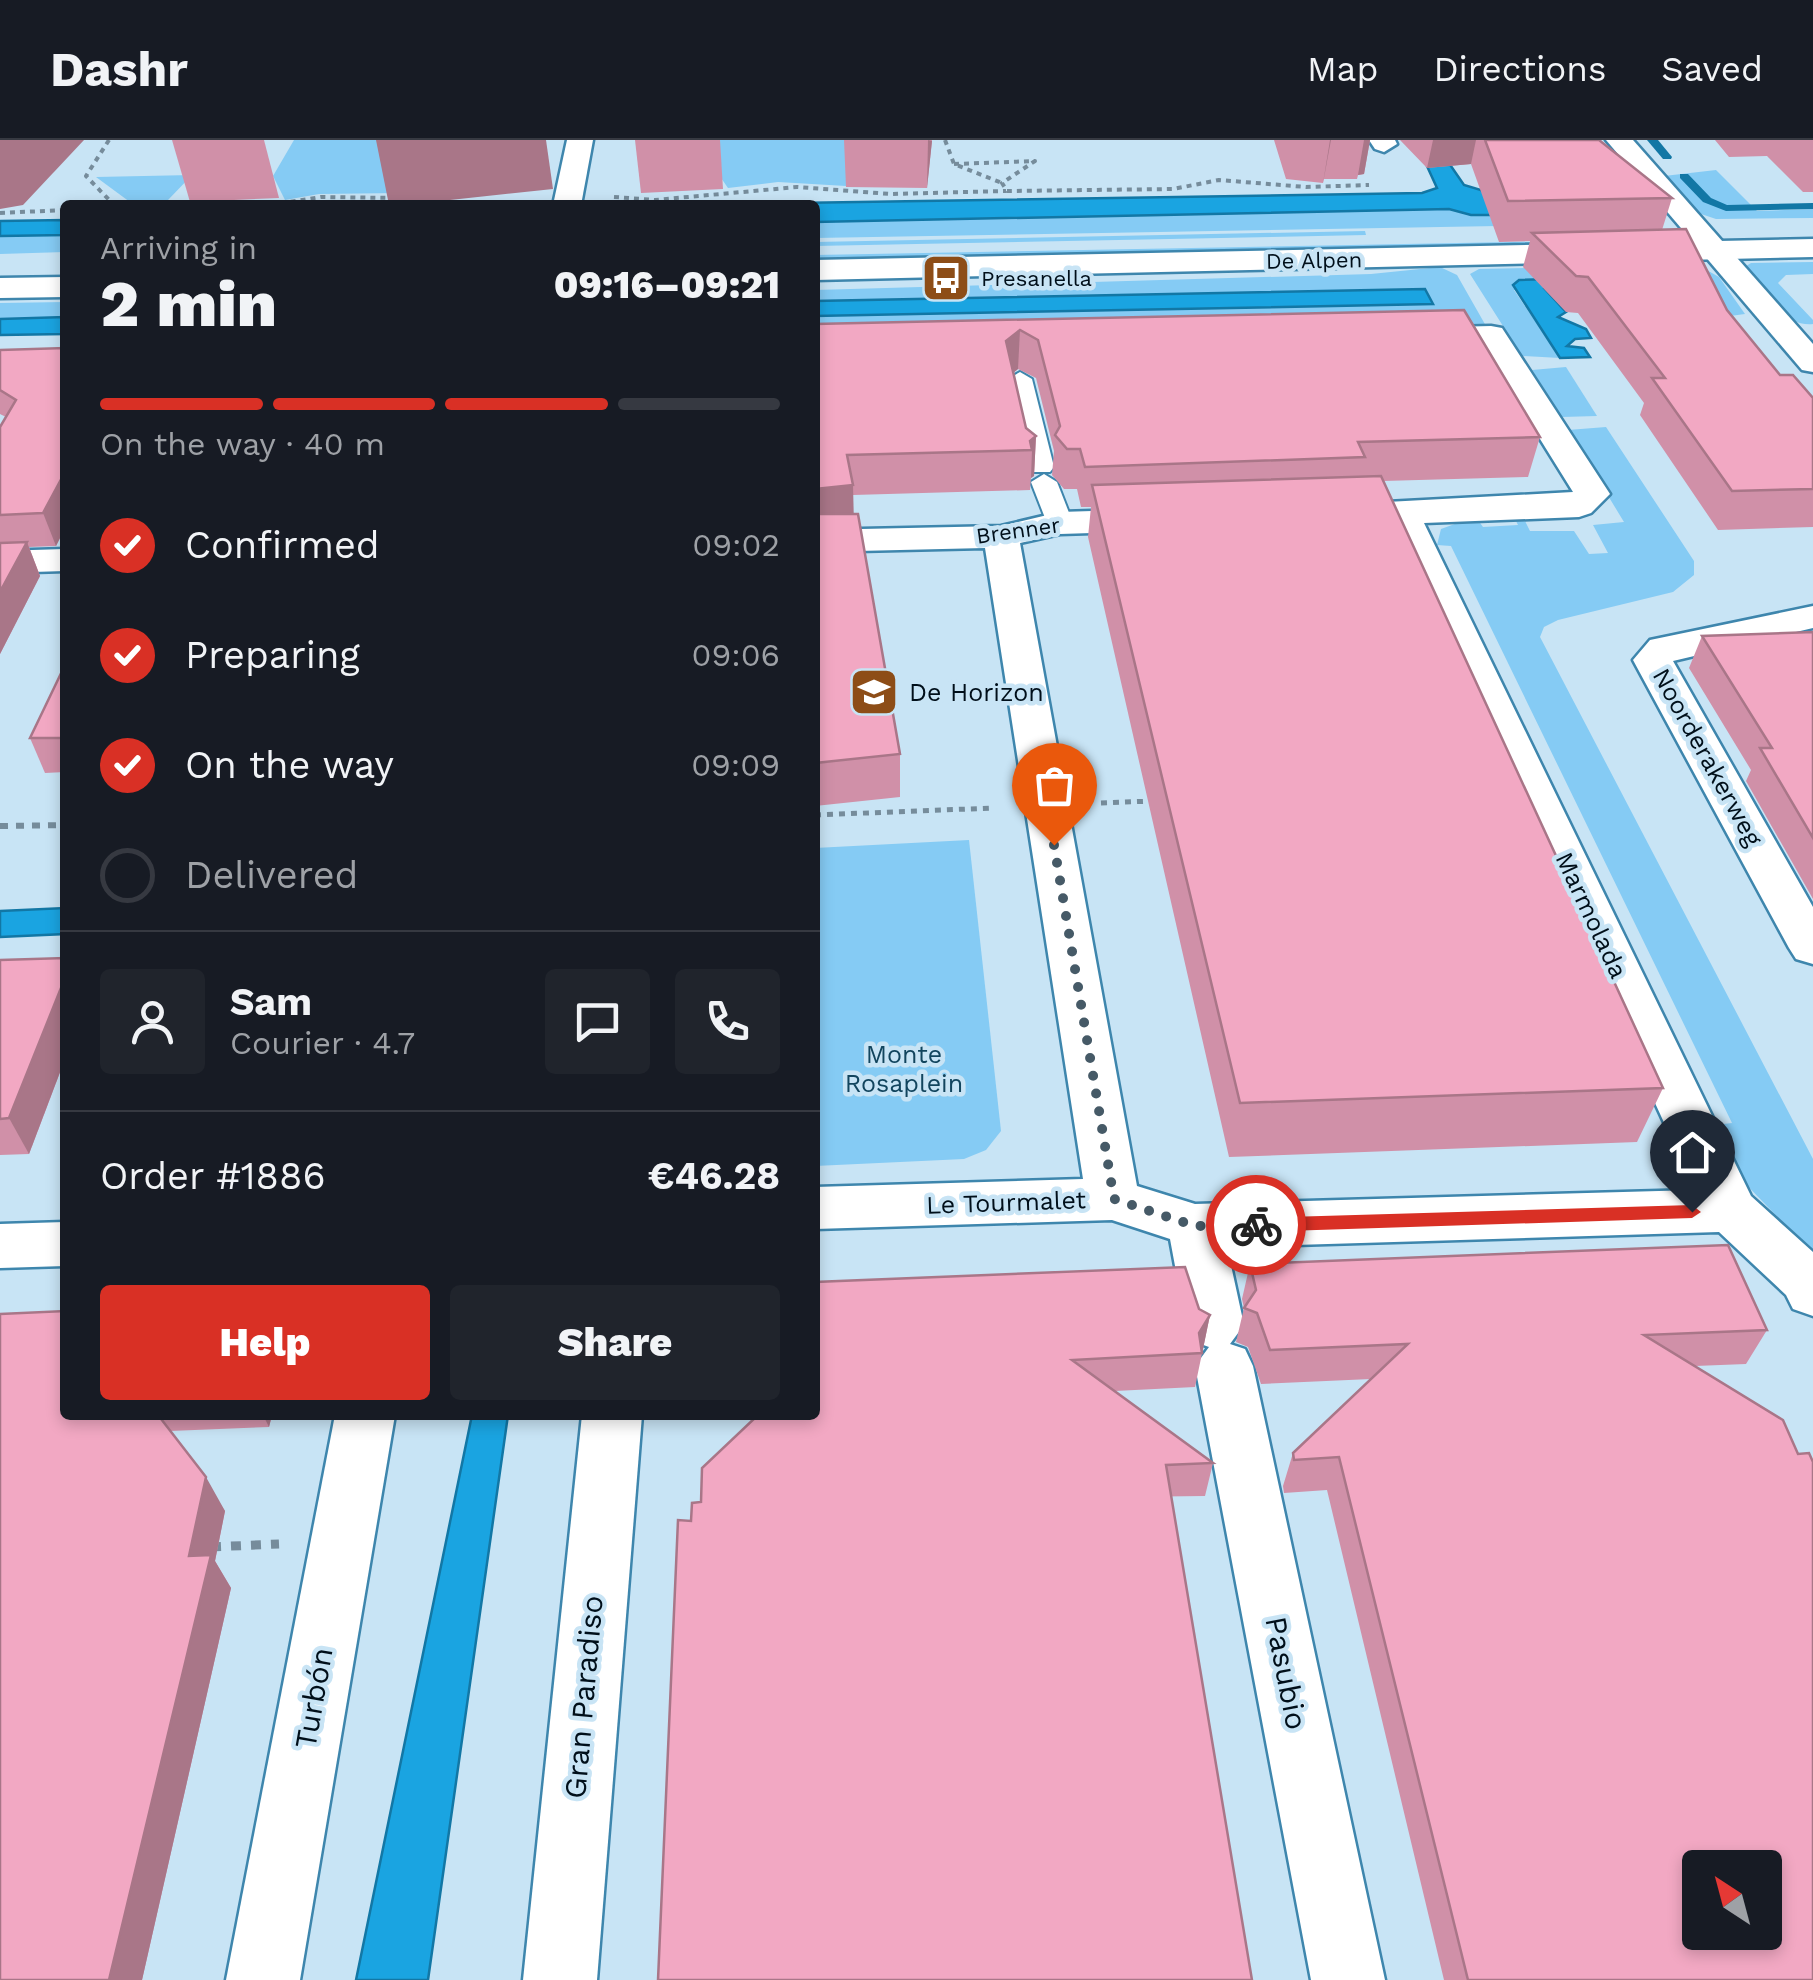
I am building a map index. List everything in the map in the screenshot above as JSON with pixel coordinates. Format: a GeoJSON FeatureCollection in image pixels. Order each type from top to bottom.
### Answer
{"type":"FeatureCollection","features":[{"type":"Feature","properties":{"kind":"main road","name":"De Alpen"},"geometry":{"type":"LineString","coordinates":[[820,270],[1708,243],[1813,233]]}},
{"type":"Feature","properties":{"kind":"main road","name":"De Alpen"},"geometry":{"type":"LineString","coordinates":[[820,250],[1708,243],[1813,248]]}},
{"type":"Feature","properties":{"kind":"main road"},"geometry":{"type":"LineString","coordinates":[[0,268],[60,266]]}},
{"type":"Feature","properties":{"kind":"main road"},"geometry":{"type":"LineString","coordinates":[[0,288],[60,287]]}},
{"type":"Feature","properties":{"kind":"street"},"geometry":{"type":"LineString","coordinates":[[568,200],[580,140]]}},
{"type":"Feature","properties":{"kind":"street"},"geometry":{"type":"LineString","coordinates":[[1620,140],[1813,363]]}},
{"type":"Feature","properties":{"kind":"street"},"geometry":{"type":"LineString","coordinates":[[1304,516],[1579,506],[1592,494],[1491,335],[1371,338]]}},
{"type":"Feature","properties":{"kind":"street"},"geometry":{"type":"LineString","coordinates":[[1020,379],[1042,475],[1060,523]]}},
{"type":"Feature","properties":{"kind":"street","name":"Marmolada"},"geometry":{"type":"LineString","coordinates":[[1402,514],[1732,1210],[1806,1280],[1813,1293]]}},
{"type":"Feature","properties":{"kind":"street","name":"Brenner"},"geometry":{"type":"LineString","coordinates":[[820,540],[1001,537],[1060,523],[1189,520]]}},
{"type":"Feature","properties":{"kind":"street"},"geometry":{"type":"LineString","coordinates":[[1001,537],[1114,1199]]}},
{"type":"Feature","properties":{"kind":"street"},"geometry":{"type":"LineString","coordinates":[[0,562],[60,560]]}},
{"type":"Feature","properties":{"kind":"street","name":"Noorderakerweg"},"geometry":{"type":"LineString","coordinates":[[1813,617],[1664,648],[1653,660],[1813,948]]}},
{"type":"Feature","properties":{"kind":"street","name":"Le Tourmalet"},"geometry":{"type":"LineString","coordinates":[[820,1208],[1114,1199],[1195,1226],[1732,1210]]}},
{"type":"Feature","properties":{"kind":"street","name":"Pasubio"},"geometry":{"type":"LineString","coordinates":[[1195,1226],[1348,1980]]}},
{"type":"Feature","properties":{"kind":"street"},"geometry":{"type":"LineString","coordinates":[[0,1246],[60,1244]]}},
{"type":"Feature","properties":{"kind":"street","name":"Turbón"},"geometry":{"type":"LineString","coordinates":[[263,1980],[364,1420]]}},
{"type":"Feature","properties":{"kind":"street","name":"Gran Paradiso"},"geometry":{"type":"LineString","coordinates":[[560,1980],[612,1420]]}},
{"type":"Feature","properties":{"kind":"path"},"geometry":{"type":"LineString","coordinates":[[109,140],[86,176],[109,200]]}},
{"type":"Feature","properties":{"kind":"path"},"geometry":{"type":"LineString","coordinates":[[945,140],[954,164],[1002,184],[1007,191]]}},
{"type":"Feature","properties":{"kind":"path"},"geometry":{"type":"LineString","coordinates":[[655,200],[798,187],[890,194],[1173,188],[1197,179],[1294,186],[1402,185],[1407,178],[1367,143],[1383,142]]}},
{"type":"Feature","properties":{"kind":"path"},"geometry":{"type":"LineString","coordinates":[[954,164],[1035,161],[1002,184]]}},
{"type":"Feature","properties":{"kind":"path"},"geometry":{"type":"LineString","coordinates":[[302,200],[373,200]]}},
{"type":"Feature","properties":{"kind":"path"},"geometry":{"type":"LineString","coordinates":[[0,212],[60,210]]}},
{"type":"Feature","properties":{"kind":"path"},"geometry":{"type":"LineString","coordinates":[[820,815],[1162,801]]}},
{"type":"Feature","properties":{"kind":"path"},"geometry":{"type":"LineString","coordinates":[[0,826],[60,825]]}},
{"type":"Feature","properties":{"kind":"path"},"geometry":{"type":"LineString","coordinates":[[190,1548],[342,1542]]}},
{"type":"Feature","properties":{"kind":"green space"},"geometry":{"type":"Polygon","coordinates":[[[294,140],[433,140],[401,193],[319,194],[285,200],[273,176],[294,140]]]}},
{"type":"Feature","properties":{"kind":"green space"},"geometry":{"type":"Polygon","coordinates":[[[717,140],[851,140],[846,186],[778,182],[728,188],[710,162],[717,140]]]}},
{"type":"Feature","properties":{"kind":"green space"},"geometry":{"type":"Polygon","coordinates":[[[1716,170],[1757,211],[1813,209],[1813,218],[1716,219],[1695,212],[1664,176],[1716,170]]]}},
{"type":"Feature","properties":{"kind":"green space"},"geometry":{"type":"Polygon","coordinates":[[[192,175],[168,200],[127,200],[96,177],[192,175]]]}},
{"type":"Feature","properties":{"kind":"green space"},"geometry":{"type":"Polygon","coordinates":[[[1641,184],[1667,215],[1661,223],[820,238],[820,222],[1449,209],[1465,214],[1641,184]]]}},
{"type":"Feature","properties":{"kind":"green space"},"geometry":{"type":"Polygon","coordinates":[[[1365,231],[1366,235],[820,246],[820,242],[1365,231]]]}},
{"type":"Feature","properties":{"kind":"green space"},"geometry":{"type":"Polygon","coordinates":[[[60,235],[60,252],[0,254],[0,236],[60,235]]]}},
{"type":"Feature","properties":{"kind":"green space"},"geometry":{"type":"Polygon","coordinates":[[[1626,240],[1630,247],[820,267],[820,255],[1626,240]]]}},
{"type":"Feature","properties":{"kind":"green space"},"geometry":{"type":"Polygon","coordinates":[[[1813,262],[1813,274],[1786,275],[1778,283],[1813,324],[1791,320],[1782,313],[1743,268],[1751,263],[1813,262]]]}},
{"type":"Feature","properties":{"kind":"green space"},"geometry":{"type":"Polygon","coordinates":[[[1696,264],[1719,277],[1745,314],[1715,318],[1708,290],[1514,290],[1560,358],[1522,356],[1470,274],[1479,269],[1696,264]]]}},
{"type":"Feature","properties":{"kind":"green space"},"geometry":{"type":"Polygon","coordinates":[[[1440,267],[1457,275],[1486,326],[820,337],[820,316],[1433,303],[1424,289],[820,301],[820,290],[1371,274],[1440,267]]]}},
{"type":"Feature","properties":{"kind":"green space"},"geometry":{"type":"Polygon","coordinates":[[[60,302],[60,317],[0,319],[0,303],[60,302]]]}},
{"type":"Feature","properties":{"kind":"green space"},"geometry":{"type":"Polygon","coordinates":[[[1566,367],[1597,416],[1562,417],[1532,370],[1566,367]]]}},
{"type":"Feature","properties":{"kind":"green space"},"geometry":{"type":"Polygon","coordinates":[[[1606,427],[1694,561],[1694,575],[1673,592],[1558,620],[1544,627],[1540,637],[1813,1159],[1813,1263],[1797,1237],[1736,1174],[1715,1125],[1732,1123],[1451,546],[1437,545],[1441,529],[1463,521],[1478,520],[1483,527],[1518,525],[1515,519],[1524,519],[1530,531],[1574,531],[1589,554],[1608,553],[1593,525],[1624,522],[1568,430],[1606,427]]]}},
{"type":"Feature","properties":{"kind":"green space","name":"Monte Rosaplein"},"geometry":{"type":"Polygon","coordinates":[[[969,840],[1001,1131],[986,1150],[964,1159],[820,1166],[820,848],[969,840]]]}},
{"type":"Feature","properties":{"kind":"shaded area"},"geometry":{"type":"Polygon","coordinates":[[[1433,140],[1464,185],[1481,190],[1508,215],[1471,215],[1449,209],[820,222],[820,203],[1422,193],[1437,188],[1426,164],[1433,140]]]}},
{"type":"Feature","properties":{"kind":"shaded area"},"geometry":{"type":"Polygon","coordinates":[[[60,220],[60,235],[0,236],[0,221],[60,220]]]}},
{"type":"Feature","properties":{"kind":"shaded area"},"geometry":{"type":"Polygon","coordinates":[[[1675,276],[1545,289],[1566,312],[1558,317],[1586,329],[1591,338],[1575,339],[1567,346],[1584,348],[1590,357],[1560,358],[1513,285],[1519,280],[1675,276]]]}},
{"type":"Feature","properties":{"kind":"shaded area"},"geometry":{"type":"Polygon","coordinates":[[[1425,289],[1433,304],[820,316],[820,301],[1425,289]]]}},
{"type":"Feature","properties":{"kind":"shaded area"},"geometry":{"type":"Polygon","coordinates":[[[60,317],[60,334],[0,335],[0,319],[60,317]]]}},
{"type":"Feature","properties":{"kind":"shaded area"},"geometry":{"type":"Polygon","coordinates":[[[60,908],[60,934],[0,937],[0,911],[60,908]]]}},
{"type":"Feature","properties":{"kind":"shaded area"},"geometry":{"type":"Polygon","coordinates":[[[471,1420],[507,1420],[428,1980],[356,1980],[471,1420]]]}},
{"type":"Feature","properties":{"kind":"building"},"geometry":{"type":"Polygon","coordinates":[[[1485,140],[1599,140],[1672,198],[1508,201],[1485,140]]]}},
{"type":"Feature","properties":{"kind":"building"},"geometry":{"type":"Polygon","coordinates":[[[1686,229],[1727,310],[1780,375],[1793,375],[1813,398],[1813,489],[1732,491],[1652,378],[1665,378],[1588,277],[1576,276],[1532,233],[1686,229]]]}},
{"type":"Feature","properties":{"kind":"building"},"geometry":{"type":"Polygon","coordinates":[[[1464,310],[1540,437],[1358,442],[1365,457],[1085,467],[1080,449],[1067,449],[1055,435],[1060,426],[1038,340],[1020,330],[1006,341],[1026,428],[1036,436],[1030,441],[1032,450],[847,455],[853,485],[820,488],[820,324],[1464,310]]]}},
{"type":"Feature","properties":{"kind":"building"},"geometry":{"type":"Polygon","coordinates":[[[60,348],[60,481],[43,513],[0,515],[0,427],[16,400],[0,390],[0,350],[60,348]]]}},
{"type":"Feature","properties":{"kind":"building"},"geometry":{"type":"Polygon","coordinates":[[[1381,476],[1663,1088],[1240,1103],[1092,485],[1381,476]]]}},
{"type":"Feature","properties":{"kind":"building"},"geometry":{"type":"Polygon","coordinates":[[[820,514],[858,514],[900,754],[820,762],[820,514]]]}},
{"type":"Feature","properties":{"kind":"building"},"geometry":{"type":"Polygon","coordinates":[[[27,542],[0,592],[0,543],[27,542]]]}},
{"type":"Feature","properties":{"kind":"building"},"geometry":{"type":"Polygon","coordinates":[[[1813,632],[1813,838],[1760,748],[1772,748],[1702,636],[1813,632]]]}},
{"type":"Feature","properties":{"kind":"building"},"geometry":{"type":"Polygon","coordinates":[[[60,675],[60,738],[30,738],[60,675]]]}},
{"type":"Feature","properties":{"kind":"building"},"geometry":{"type":"Polygon","coordinates":[[[60,958],[60,990],[9,1118],[0,1119],[0,960],[60,958]]]}},
{"type":"Feature","properties":{"kind":"building"},"geometry":{"type":"Polygon","coordinates":[[[1728,1245],[1767,1330],[1644,1335],[1783,1420],[1798,1454],[1809,1453],[1813,1462],[1813,1980],[1468,1980],[1339,1457],[1294,1460],[1293,1453],[1408,1344],[1270,1350],[1257,1313],[1244,1308],[1256,1290],[1250,1264],[1728,1245]]]}},
{"type":"Feature","properties":{"kind":"building"},"geometry":{"type":"Polygon","coordinates":[[[1185,1267],[1199,1309],[1210,1315],[1199,1333],[1202,1353],[1072,1360],[1213,1463],[1166,1465],[1252,1980],[658,1980],[678,1520],[691,1521],[692,1503],[701,1502],[702,1468],[753,1420],[820,1420],[820,1282],[1185,1267]]]}},
{"type":"Feature","properties":{"kind":"building"},"geometry":{"type":"Polygon","coordinates":[[[60,1311],[60,1420],[162,1420],[206,1477],[189,1556],[211,1555],[109,1980],[0,1980],[0,1314],[60,1311]]]}},
{"type":"Feature","properties":{"kind":"waterway"},"geometry":{"type":"LineString","coordinates":[[1652,140],[1667,157]]}},
{"type":"Feature","properties":{"kind":"waterway"},"geometry":{"type":"LineString","coordinates":[[1684,176],[1707,200],[1726,208],[1813,206]]}},
{"type":"Feature","properties":{"kind":"way so far"},"geometry":{"type":"LineString","coordinates":[[1054,845],[1114,1199],[1195,1226],[1256,1225]]}},
{"type":"Feature","properties":{"kind":"place","name":"Presanella"},"geometry":{"type":"Point","coordinates":[946,278]}},
{"type":"Feature","properties":{"kind":"place","name":"De Horizon"},"geometry":{"type":"Point","coordinates":[874,692]}},
{"type":"Feature","properties":{"kind":"route"},"geometry":{"type":"LineString","coordinates":[[1256,1225],[1692,1212]]}}]}
